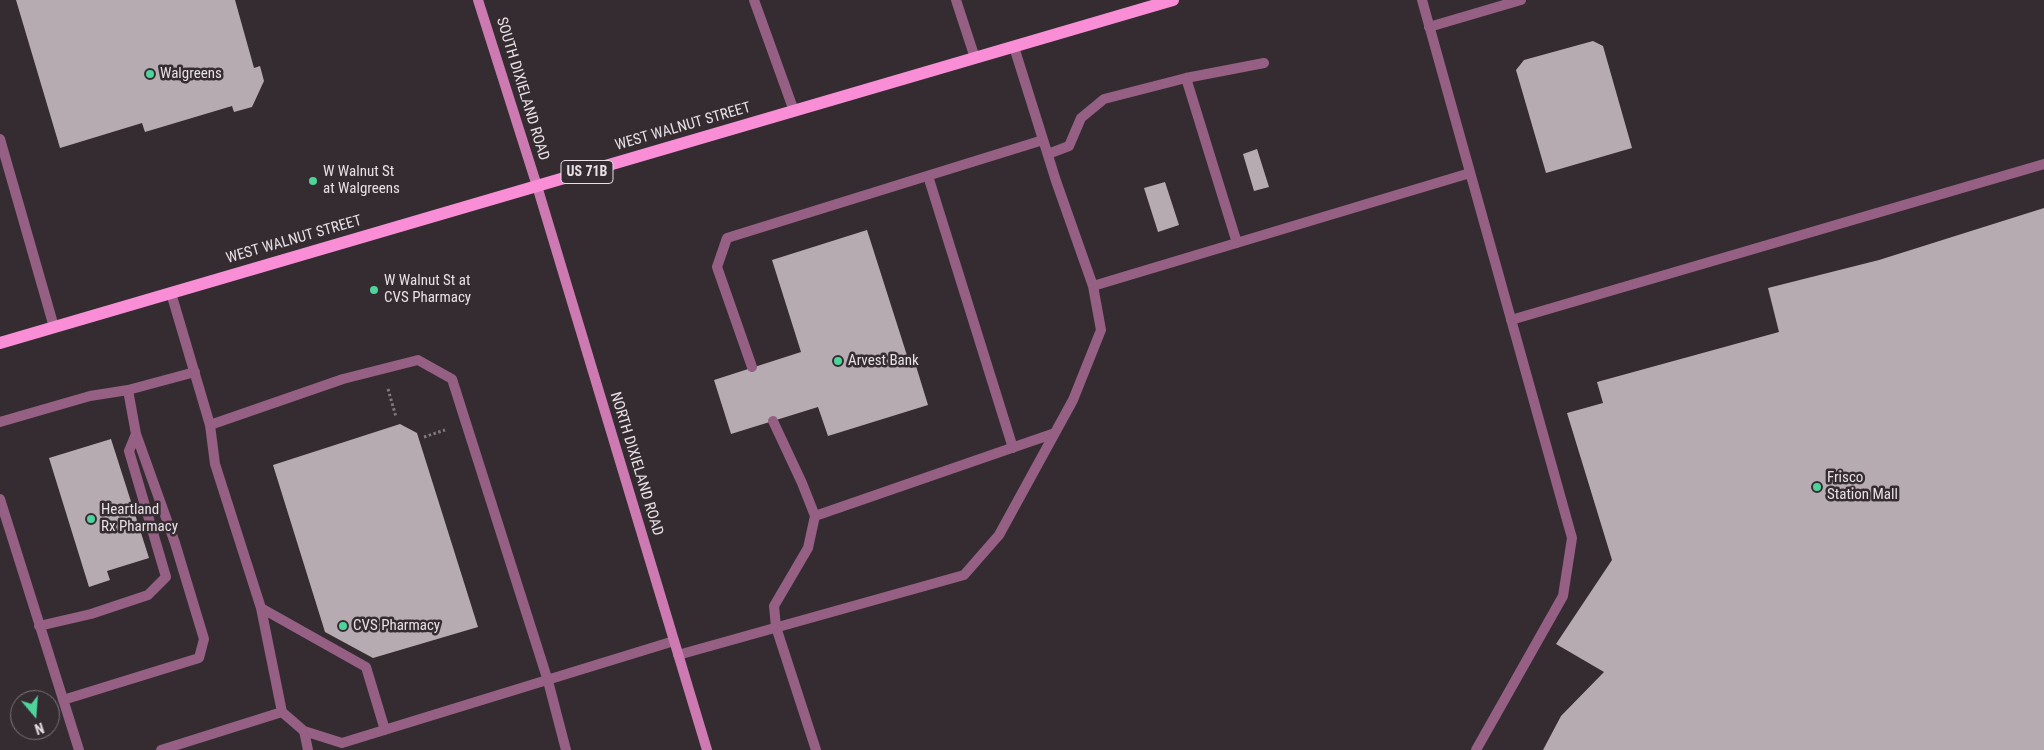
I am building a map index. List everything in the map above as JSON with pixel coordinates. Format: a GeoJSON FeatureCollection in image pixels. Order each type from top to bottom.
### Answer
{"type":"FeatureCollection","features":[{"type":"Feature","properties":{"kind":"main road","name":"SOUTH DIXIELAND ROAD"},"geometry":{"type":"LineString","coordinates":[[478,0],[537,186]]}},
{"type":"Feature","properties":{"kind":"main road","name":"WEST WALNUT STREET"},"geometry":{"type":"LineString","coordinates":[[0,343],[1173,0]]}},
{"type":"Feature","properties":{"kind":"main road","name":"NORTH DIXIELAND ROAD"},"geometry":{"type":"LineString","coordinates":[[537,186],[706,750]]}},
{"type":"Feature","properties":{"kind":"lane"},"geometry":{"type":"LineString","coordinates":[[756,0],[794,111]]}},
{"type":"Feature","properties":{"kind":"lane"},"geometry":{"type":"LineString","coordinates":[[956,0],[975,58]]}},
{"type":"Feature","properties":{"kind":"lane"},"geometry":{"type":"LineString","coordinates":[[1422,0],[1572,538],[1563,596],[1476,750]]}},
{"type":"Feature","properties":{"kind":"lane"},"geometry":{"type":"LineString","coordinates":[[1429,27],[1521,0]]}},
{"type":"Feature","properties":{"kind":"lane"},"geometry":{"type":"LineString","coordinates":[[678,654],[964,575],[999,535],[1073,400],[1101,330],[1093,286],[1043,140],[1014,47]]}},
{"type":"Feature","properties":{"kind":"lane"},"geometry":{"type":"LineString","coordinates":[[1048,154],[1069,146],[1081,118],[1104,99],[1186,78],[1264,63]]}},
{"type":"Feature","properties":{"kind":"lane"},"geometry":{"type":"LineString","coordinates":[[1186,78],[1237,243]]}},
{"type":"Feature","properties":{"kind":"lane"},"geometry":{"type":"LineString","coordinates":[[0,139],[54,327]]}},
{"type":"Feature","properties":{"kind":"lane"},"geometry":{"type":"LineString","coordinates":[[752,367],[717,267],[727,238],[1043,140]]}},
{"type":"Feature","properties":{"kind":"lane"},"geometry":{"type":"LineString","coordinates":[[1511,320],[2044,164]]}},
{"type":"Feature","properties":{"kind":"lane"},"geometry":{"type":"LineString","coordinates":[[1093,286],[1470,173]]}},
{"type":"Feature","properties":{"kind":"lane"},"geometry":{"type":"LineString","coordinates":[[928,176],[1013,448]]}},
{"type":"Feature","properties":{"kind":"lane"},"geometry":{"type":"LineString","coordinates":[[171,293],[210,425],[215,464],[261,608],[282,712],[304,731],[342,743],[674,641]]}},
{"type":"Feature","properties":{"kind":"lane"},"geometry":{"type":"LineString","coordinates":[[210,425],[344,379],[418,360],[452,379],[548,681],[566,750]]}},
{"type":"Feature","properties":{"kind":"lane"},"geometry":{"type":"LineString","coordinates":[[0,422],[90,396],[128,390],[195,372]]}},
{"type":"Feature","properties":{"kind":"lane"},"geometry":{"type":"LineString","coordinates":[[63,700],[200,658],[204,640],[175,542],[136,434],[128,390]]}},
{"type":"Feature","properties":{"kind":"lane"},"geometry":{"type":"LineString","coordinates":[[773,421],[815,516],[808,548],[774,606],[776,627],[816,750]]}},
{"type":"Feature","properties":{"kind":"lane"},"geometry":{"type":"LineString","coordinates":[[815,516],[1055,433]]}},
{"type":"Feature","properties":{"kind":"lane"},"geometry":{"type":"LineString","coordinates":[[39,626],[90,614],[148,594],[166,577],[129,451],[136,434]]}},
{"type":"Feature","properties":{"kind":"lane"},"geometry":{"type":"LineString","coordinates":[[0,499],[79,750]]}},
{"type":"Feature","properties":{"kind":"lane"},"geometry":{"type":"LineString","coordinates":[[261,608],[366,667],[385,730]]}},
{"type":"Feature","properties":{"kind":"lane"},"geometry":{"type":"LineString","coordinates":[[161,750],[282,712]]}},
{"type":"Feature","properties":{"kind":"lane"},"geometry":{"type":"LineString","coordinates":[[304,731],[308,750]]}},
{"type":"Feature","properties":{"kind":"path"},"geometry":{"type":"LineString","coordinates":[[388,388],[396,418]]}},
{"type":"Feature","properties":{"kind":"path"},"geometry":{"type":"LineString","coordinates":[[424,437],[451,429]]}},
{"type":"Feature","properties":{"kind":"building","name":"Walgreens"},"geometry":{"type":"Polygon","coordinates":[[[16,0],[235,0],[254,68],[260,66],[264,81],[252,107],[234,112],[232,106],[145,132],[142,123],[60,148],[16,0]]]}},
{"type":"Feature","properties":{"kind":"building"},"geometry":{"type":"Polygon","coordinates":[[[1593,41],[1603,46],[1632,148],[1546,173],[1516,70],[1524,60],[1593,41]]]}},
{"type":"Feature","properties":{"kind":"building"},"geometry":{"type":"Polygon","coordinates":[[[1257,149],[1269,187],[1254,191],[1243,154],[1257,149]]]}},
{"type":"Feature","properties":{"kind":"building"},"geometry":{"type":"Polygon","coordinates":[[[1165,182],[1179,225],[1158,232],[1144,188],[1165,182]]]}},
{"type":"Feature","properties":{"kind":"building","name":"Frisco Station Mall"},"geometry":{"type":"Polygon","coordinates":[[[2044,208],[2044,750],[1543,750],[1561,716],[1604,672],[1556,644],[1612,560],[1567,413],[1603,403],[1597,382],[1779,332],[1768,288],[1879,260],[2044,208]]]}},
{"type":"Feature","properties":{"kind":"building"},"geometry":{"type":"Polygon","coordinates":[[[867,230],[911,368],[916,366],[928,405],[828,436],[818,407],[731,434],[714,380],[801,352],[772,260],[867,230]]]}},
{"type":"Feature","properties":{"kind":"building"},"geometry":{"type":"Polygon","coordinates":[[[400,424],[417,433],[478,627],[373,658],[325,632],[273,465],[400,424]]]}},
{"type":"Feature","properties":{"kind":"building"},"geometry":{"type":"Polygon","coordinates":[[[111,439],[149,558],[107,571],[110,580],[89,587],[49,458],[111,439]]]}},
{"type":"Feature","properties":{"kind":"place","name":"Walgreens"},"geometry":{"type":"Point","coordinates":[150,74]}},
{"type":"Feature","properties":{"kind":"place","name":"W Walnut St at Walgreens"},"geometry":{"type":"Point","coordinates":[313,181]}},
{"type":"Feature","properties":{"kind":"place","name":"W Walnut St at CVS Pharmacy"},"geometry":{"type":"Point","coordinates":[374,290]}},
{"type":"Feature","properties":{"kind":"place","name":"Arvest Bank"},"geometry":{"type":"Point","coordinates":[838,361]}},
{"type":"Feature","properties":{"kind":"place","name":"Frisco Station Mall"},"geometry":{"type":"Point","coordinates":[1817,487]}},
{"type":"Feature","properties":{"kind":"place","name":"Heartland Rx Pharmacy"},"geometry":{"type":"Point","coordinates":[91,519]}},
{"type":"Feature","properties":{"kind":"place","name":"CVS Pharmacy"},"geometry":{"type":"Point","coordinates":[343,626]}}]}
